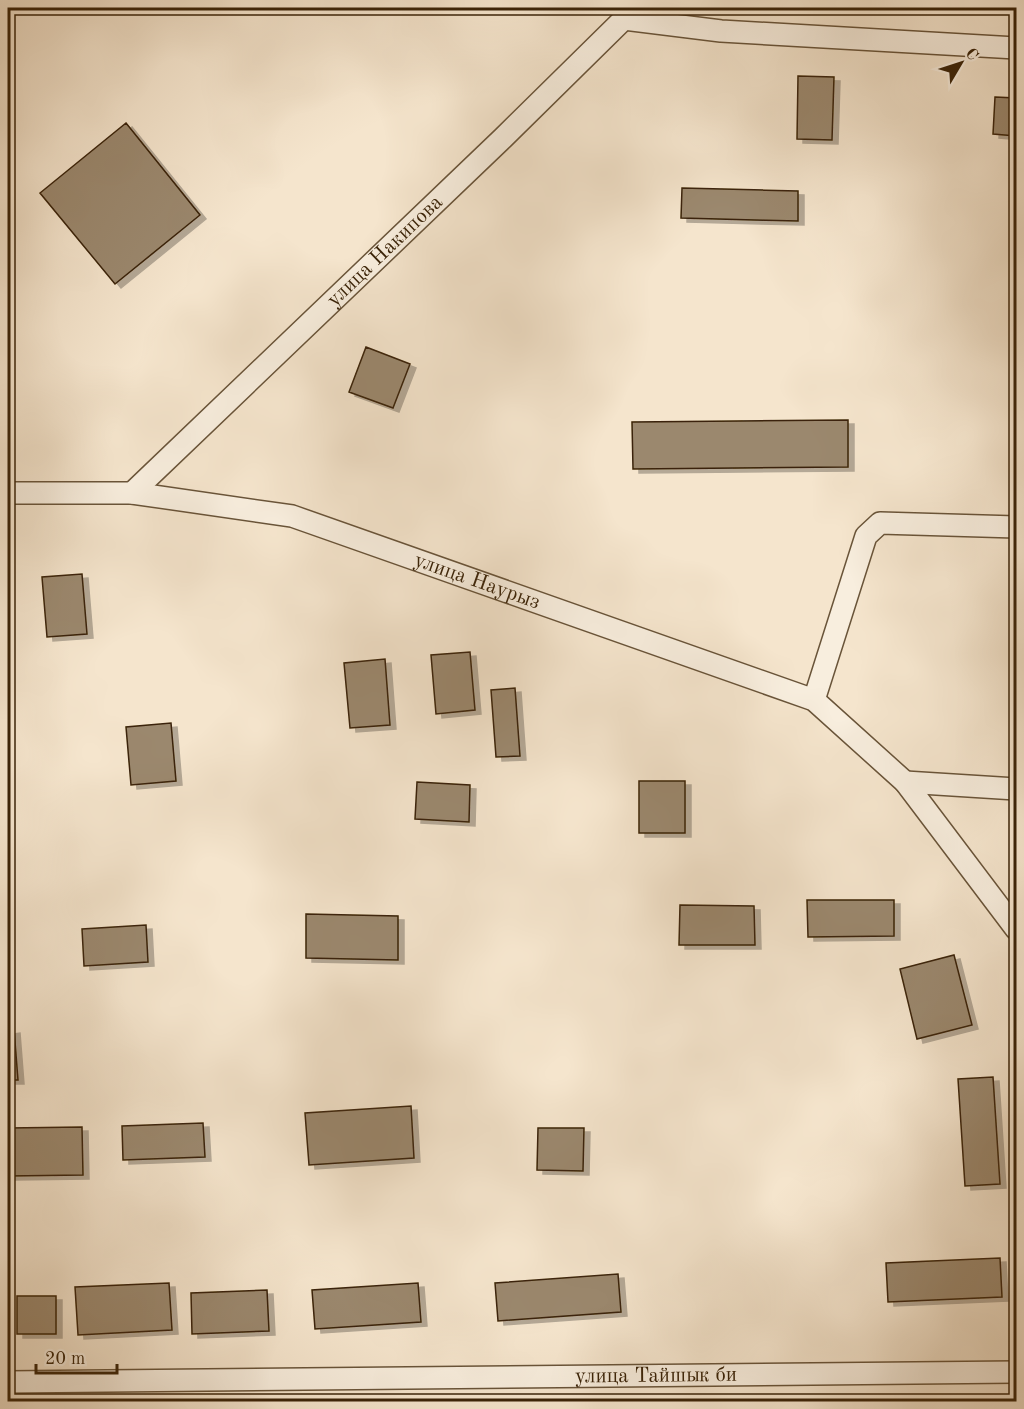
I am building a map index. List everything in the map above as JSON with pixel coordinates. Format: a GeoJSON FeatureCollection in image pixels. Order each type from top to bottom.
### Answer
{"type":"FeatureCollection","features":[{"type":"Feature","properties":{"kind":"street"},"geometry":{"type":"LineString","coordinates":[[629,13],[721,32],[1017,48]]}},
{"type":"Feature","properties":{"kind":"street","name":"улица Накипова"},"geometry":{"type":"LineString","coordinates":[[132,493],[495,147],[629,13]]}},
{"type":"Feature","properties":{"kind":"street","name":"улица Наурыз"},"geometry":{"type":"LineString","coordinates":[[8,493],[132,493],[292,516],[814,700],[905,782],[1017,929]]}},
{"type":"Feature","properties":{"kind":"street"},"geometry":{"type":"LineString","coordinates":[[814,700],[866,536],[880,523],[1017,527]]}},
{"type":"Feature","properties":{"kind":"street"},"geometry":{"type":"LineString","coordinates":[[905,782],[1017,789]]}},
{"type":"Feature","properties":{"kind":"street","name":"улица Тайшык би"},"geometry":{"type":"LineString","coordinates":[[8,1382],[1017,1372]]}},
{"type":"Feature","properties":{"kind":"building"},"geometry":{"type":"Polygon","coordinates":[[[798,76],[834,77],[832,140],[797,139],[798,76]]]}},
{"type":"Feature","properties":{"kind":"building"},"geometry":{"type":"Polygon","coordinates":[[[995,97],[1016,98],[1016,136],[993,134],[995,97]]]}},
{"type":"Feature","properties":{"kind":"building"},"geometry":{"type":"Polygon","coordinates":[[[126,123],[200,215],[115,284],[40,193],[126,123]]]}},
{"type":"Feature","properties":{"kind":"building"},"geometry":{"type":"Polygon","coordinates":[[[682,188],[798,191],[798,221],[681,218],[682,188]]]}},
{"type":"Feature","properties":{"kind":"building"},"geometry":{"type":"Polygon","coordinates":[[[366,347],[410,364],[393,408],[349,392],[366,347]]]}},
{"type":"Feature","properties":{"kind":"building"},"geometry":{"type":"Polygon","coordinates":[[[848,420],[848,467],[633,469],[632,422],[848,420]]]}},
{"type":"Feature","properties":{"kind":"building"},"geometry":{"type":"Polygon","coordinates":[[[82,574],[87,634],[47,637],[42,577],[82,574]]]}},
{"type":"Feature","properties":{"kind":"building"},"geometry":{"type":"Polygon","coordinates":[[[470,652],[475,710],[436,714],[431,655],[470,652]]]}},
{"type":"Feature","properties":{"kind":"building"},"geometry":{"type":"Polygon","coordinates":[[[385,659],[390,725],[350,728],[344,663],[385,659]]]}},
{"type":"Feature","properties":{"kind":"building"},"geometry":{"type":"Polygon","coordinates":[[[515,688],[520,756],[496,757],[491,690],[515,688]]]}},
{"type":"Feature","properties":{"kind":"building"},"geometry":{"type":"Polygon","coordinates":[[[171,723],[176,781],[131,785],[126,727],[171,723]]]}},
{"type":"Feature","properties":{"kind":"building"},"geometry":{"type":"Polygon","coordinates":[[[639,781],[685,781],[685,833],[639,833],[639,781]]]}},
{"type":"Feature","properties":{"kind":"building"},"geometry":{"type":"Polygon","coordinates":[[[417,782],[470,785],[469,822],[415,819],[417,782]]]}},
{"type":"Feature","properties":{"kind":"building"},"geometry":{"type":"Polygon","coordinates":[[[807,900],[894,900],[894,936],[808,937],[807,900]]]}},
{"type":"Feature","properties":{"kind":"building"},"geometry":{"type":"Polygon","coordinates":[[[680,905],[754,906],[755,945],[679,945],[680,905]]]}},
{"type":"Feature","properties":{"kind":"building"},"geometry":{"type":"Polygon","coordinates":[[[306,914],[398,916],[398,960],[306,958],[306,914]]]}},
{"type":"Feature","properties":{"kind":"building"},"geometry":{"type":"Polygon","coordinates":[[[146,925],[148,962],[84,966],[82,929],[146,925]]]}},
{"type":"Feature","properties":{"kind":"building"},"geometry":{"type":"Polygon","coordinates":[[[954,955],[972,1025],[917,1039],[900,969],[954,955]]]}},
{"type":"Feature","properties":{"kind":"building"},"geometry":{"type":"Polygon","coordinates":[[[14,1029],[18,1080],[8,1080],[8,1030],[14,1029]]]}},
{"type":"Feature","properties":{"kind":"building"},"geometry":{"type":"Polygon","coordinates":[[[993,1077],[1000,1184],[965,1186],[958,1079],[993,1077]]]}},
{"type":"Feature","properties":{"kind":"building"},"geometry":{"type":"Polygon","coordinates":[[[411,1106],[414,1158],[309,1165],[305,1113],[411,1106]]]}},
{"type":"Feature","properties":{"kind":"building"},"geometry":{"type":"Polygon","coordinates":[[[203,1123],[205,1157],[123,1160],[122,1126],[203,1123]]]}},
{"type":"Feature","properties":{"kind":"building"},"geometry":{"type":"Polygon","coordinates":[[[82,1127],[83,1175],[8,1176],[8,1128],[82,1127]]]}},
{"type":"Feature","properties":{"kind":"building"},"geometry":{"type":"Polygon","coordinates":[[[538,1128],[584,1128],[583,1171],[537,1170],[538,1128]]]}},
{"type":"Feature","properties":{"kind":"building"},"geometry":{"type":"Polygon","coordinates":[[[1000,1258],[1002,1297],[888,1302],[886,1263],[1000,1258]]]}},
{"type":"Feature","properties":{"kind":"building"},"geometry":{"type":"Polygon","coordinates":[[[618,1274],[621,1312],[498,1321],[495,1283],[618,1274]]]}},
{"type":"Feature","properties":{"kind":"building"},"geometry":{"type":"Polygon","coordinates":[[[169,1283],[172,1330],[78,1335],[75,1287],[169,1283]]]}},
{"type":"Feature","properties":{"kind":"building"},"geometry":{"type":"Polygon","coordinates":[[[418,1283],[421,1322],[315,1329],[312,1290],[418,1283]]]}},
{"type":"Feature","properties":{"kind":"building"},"geometry":{"type":"Polygon","coordinates":[[[267,1290],[269,1331],[192,1334],[191,1293],[267,1290]]]}},
{"type":"Feature","properties":{"kind":"building"},"geometry":{"type":"Polygon","coordinates":[[[17,1296],[56,1296],[56,1334],[17,1334],[17,1296]]]}}]}
